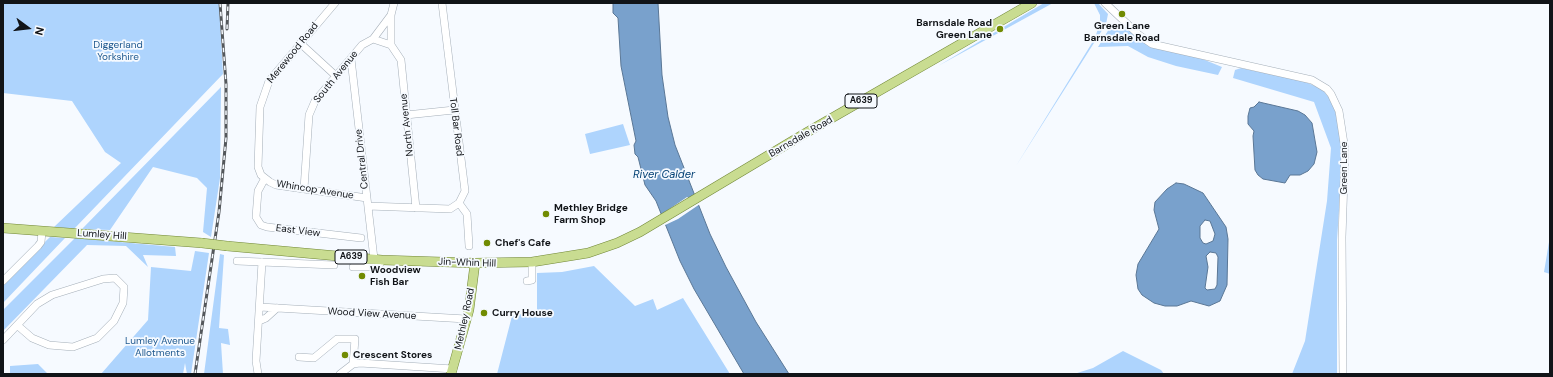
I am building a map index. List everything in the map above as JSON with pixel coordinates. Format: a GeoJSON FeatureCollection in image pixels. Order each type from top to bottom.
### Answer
{"type":"FeatureCollection","features":[{"type":"Feature","properties":{"kind":"main road","name":"Barnsdale Road"},"geometry":{"type":"LineString","coordinates":[[654,224],[804,134],[1032,3]]}},
{"type":"Feature","properties":{"kind":"main road","name":"Jin-Whin Hill"},"geometry":{"type":"LineString","coordinates":[[202,243],[378,259],[474,263],[532,262],[588,253],[617,243],[654,224]]}},
{"type":"Feature","properties":{"kind":"main road","name":"Lumley Hill"},"geometry":{"type":"LineString","coordinates":[[3,228],[202,243]]}},
{"type":"Feature","properties":{"kind":"main road","name":"Methley Road"},"geometry":{"type":"LineString","coordinates":[[452,372],[473,287],[474,263]]}},
{"type":"Feature","properties":{"kind":"street","name":"Merewood Road"},"geometry":{"type":"LineString","coordinates":[[265,178],[261,175],[258,167],[260,107],[269,81],[335,3]]}},
{"type":"Feature","properties":{"kind":"street"},"geometry":{"type":"LineString","coordinates":[[373,39],[392,45],[391,15],[394,3]]}},
{"type":"Feature","properties":{"kind":"street","name":"Toll Bar Road"},"geometry":{"type":"LineString","coordinates":[[442,3],[465,191],[459,203]]}},
{"type":"Feature","properties":{"kind":"street","name":"Green Lane"},"geometry":{"type":"LineString","coordinates":[[1105,3],[1152,44],[1312,80],[1327,89],[1331,94],[1339,111],[1345,150],[1342,237],[1343,374]]}},
{"type":"Feature","properties":{"kind":"street","name":"South Avenue"},"geometry":{"type":"LineString","coordinates":[[304,189],[309,115],[315,101],[362,45],[373,39],[391,15]]}},
{"type":"Feature","properties":{"kind":"street"},"geometry":{"type":"LineString","coordinates":[[300,44],[336,76]]}},
{"type":"Feature","properties":{"kind":"street","name":"North Avenue"},"geometry":{"type":"LineString","coordinates":[[392,45],[401,60],[416,208]]}},
{"type":"Feature","properties":{"kind":"street","name":"Central Drive"},"geometry":{"type":"LineString","coordinates":[[351,58],[368,206],[378,259]]}},
{"type":"Feature","properties":{"kind":"street"},"geometry":{"type":"LineString","coordinates":[[406,115],[454,110]]}},
{"type":"Feature","properties":{"kind":"street","name":"Whincop Avenue"},"geometry":{"type":"LineString","coordinates":[[265,178],[276,185],[367,198]]}},
{"type":"Feature","properties":{"kind":"street","name":"East View"},"geometry":{"type":"LineString","coordinates":[[265,178],[258,191],[256,217],[261,225],[267,227],[361,238]]}},
{"type":"Feature","properties":{"kind":"street"},"geometry":{"type":"LineString","coordinates":[[368,206],[450,209],[459,203],[467,214],[470,246]]}},
{"type":"Feature","properties":{"kind":"street"},"geometry":{"type":"LineString","coordinates":[[3,281],[38,246],[41,242],[42,232]]}},
{"type":"Feature","properties":{"kind":"street"},"geometry":{"type":"LineString","coordinates":[[352,267],[378,267],[378,259]]}},
{"type":"Feature","properties":{"kind":"street"},"geometry":{"type":"LineString","coordinates":[[238,261],[334,265]]}},
{"type":"Feature","properties":{"kind":"street"},"geometry":{"type":"LineString","coordinates":[[258,374],[256,361],[262,262]]}},
{"type":"Feature","properties":{"kind":"street"},"geometry":{"type":"LineString","coordinates":[[527,281],[532,280],[532,262]]}},
{"type":"Feature","properties":{"kind":"street"},"geometry":{"type":"LineString","coordinates":[[3,340],[17,325],[37,304],[52,296],[103,279],[115,278],[124,287],[123,302],[114,321],[97,338],[73,347],[49,345],[32,338],[17,325]]}},
{"type":"Feature","properties":{"kind":"street","name":"Wood View Avenue"},"geometry":{"type":"LineString","coordinates":[[260,306],[466,319]]}},
{"type":"Feature","properties":{"kind":"street"},"geometry":{"type":"LineString","coordinates":[[259,321],[266,318],[277,308]]}},
{"type":"Feature","properties":{"kind":"street"},"geometry":{"type":"LineString","coordinates":[[299,357],[314,358],[337,339],[355,339],[353,364]]}},
{"type":"Feature","properties":{"kind":"street"},"geometry":{"type":"LineString","coordinates":[[340,374],[353,364],[360,363],[452,372]]}},
{"type":"Feature","properties":{"kind":"green space","name":"Diggerland Yorkshire"},"geometry":{"type":"Polygon","coordinates":[[[3,3],[219,3],[223,74],[74,229],[54,227],[121,163],[105,152],[72,101],[3,93],[3,3]]]}},
{"type":"Feature","properties":{"kind":"green space"},"geometry":{"type":"Polygon","coordinates":[[[1044,3],[1053,3],[938,66],[1044,3]]]}},
{"type":"Feature","properties":{"kind":"green space"},"geometry":{"type":"Polygon","coordinates":[[[1094,3],[1098,3],[1108,14],[1106,24],[1016,166],[1095,38],[1100,22],[1100,15],[1094,3]]]}},
{"type":"Feature","properties":{"kind":"green space"},"geometry":{"type":"Polygon","coordinates":[[[1119,25],[1125,27],[1151,47],[1200,58],[1222,67],[1218,75],[1176,66],[1148,57],[1128,46],[1098,47],[1109,29],[1119,25]]]}},
{"type":"Feature","properties":{"kind":"green space"},"geometry":{"type":"Polygon","coordinates":[[[1241,68],[1303,81],[1315,86],[1323,90],[1331,100],[1335,109],[1342,150],[1337,240],[1337,374],[1292,374],[1305,341],[1327,201],[1331,148],[1314,102],[1233,78],[1235,70],[1241,68]]]}},
{"type":"Feature","properties":{"kind":"green space"},"geometry":{"type":"Polygon","coordinates":[[[221,87],[220,178],[211,237],[203,232],[207,188],[197,178],[153,167],[110,230],[82,229],[221,87]]]}},
{"type":"Feature","properties":{"kind":"green space"},"geometry":{"type":"Polygon","coordinates":[[[623,124],[630,145],[590,154],[585,134],[623,124]]]}},
{"type":"Feature","properties":{"kind":"green space"},"geometry":{"type":"Polygon","coordinates":[[[1550,236],[1550,274],[1544,272],[1550,236]]]}},
{"type":"Feature","properties":{"kind":"green space"},"geometry":{"type":"Polygon","coordinates":[[[50,237],[65,238],[3,303],[3,283],[50,237]]]}},
{"type":"Feature","properties":{"kind":"green space"},"geometry":{"type":"Polygon","coordinates":[[[75,238],[175,247],[176,256],[143,255],[148,267],[126,246],[87,245],[3,331],[3,310],[75,238]]]}},
{"type":"Feature","properties":{"kind":"green space","name":"Lumley Avenue Allotments"},"geometry":{"type":"Polygon","coordinates":[[[195,251],[209,253],[191,374],[187,374],[185,363],[183,374],[101,374],[148,320],[151,267],[191,271],[195,251]]]}},
{"type":"Feature","properties":{"kind":"green space"},"geometry":{"type":"Polygon","coordinates":[[[220,254],[224,255],[219,328],[228,329],[230,345],[221,343],[223,374],[204,374],[220,254]]]}},
{"type":"Feature","properties":{"kind":"green space"},"geometry":{"type":"Polygon","coordinates":[[[594,266],[635,306],[653,299],[657,310],[683,298],[730,374],[497,374],[512,316],[537,311],[537,273],[562,272],[594,266]]]}},
{"type":"Feature","properties":{"kind":"green space"},"geometry":{"type":"Polygon","coordinates":[[[1123,351],[1161,370],[1164,374],[1074,374],[1093,368],[1123,351]]]}},
{"type":"Feature","properties":{"kind":"green space"},"geometry":{"type":"Polygon","coordinates":[[[38,364],[48,374],[10,374],[10,366],[38,364]]]}},
{"type":"Feature","properties":{"kind":"water","name":"River Calder"},"geometry":{"type":"Polygon","coordinates":[[[613,3],[658,3],[662,75],[668,117],[675,145],[710,234],[726,267],[756,322],[789,374],[744,374],[694,289],[680,261],[656,201],[645,185],[638,157],[635,154],[634,145],[636,141],[621,66],[618,18],[613,13],[613,3]]]}},
{"type":"Feature","properties":{"kind":"water"},"geometry":{"type":"Polygon","coordinates":[[[1259,102],[1298,111],[1305,115],[1312,123],[1317,152],[1314,164],[1308,171],[1300,175],[1290,175],[1285,183],[1263,179],[1255,170],[1254,131],[1248,124],[1248,116],[1250,108],[1254,107],[1259,102]]]}},
{"type":"Feature","properties":{"kind":"water"},"geometry":{"type":"Polygon","coordinates":[[[1176,183],[1184,184],[1203,193],[1226,227],[1228,239],[1227,285],[1220,301],[1209,306],[1191,301],[1177,306],[1165,306],[1154,303],[1142,295],[1138,289],[1136,275],[1138,264],[1159,229],[1154,210],[1155,202],[1167,189],[1176,183]],[[1205,220],[1200,226],[1200,238],[1203,243],[1206,244],[1213,241],[1215,234],[1210,221],[1205,220]],[[1210,252],[1206,256],[1208,267],[1205,288],[1207,290],[1215,289],[1217,285],[1218,257],[1216,253],[1210,252]]]}},
{"type":"Feature","properties":{"kind":"pier"},"geometry":{"type":"Polygon","coordinates":[[[697,194],[700,204],[678,219],[663,226],[659,216],[687,197],[689,198],[697,194]]]}},
{"type":"Feature","properties":{"kind":"railway"},"geometry":{"type":"LineString","coordinates":[[195,374],[219,212],[226,138],[226,84],[220,3]]}},
{"type":"Feature","properties":{"kind":"railway"},"geometry":{"type":"LineString","coordinates":[[227,29],[228,3]]}},
{"type":"Feature","properties":{"kind":"place","name":"Green Lane Barnsdale Road"},"geometry":{"type":"Point","coordinates":[1122,14]}},
{"type":"Feature","properties":{"kind":"place","name":"Barnsdale Road Green Lane"},"geometry":{"type":"Point","coordinates":[1000,29]}},
{"type":"Feature","properties":{"kind":"place","name":"Methley Bridge Farm Shop"},"geometry":{"type":"Point","coordinates":[546,214]}},
{"type":"Feature","properties":{"kind":"place","name":"Chef's Cafe"},"geometry":{"type":"Point","coordinates":[487,243]}},
{"type":"Feature","properties":{"kind":"place","name":"Woodview Fish Bar"},"geometry":{"type":"Point","coordinates":[362,276]}},
{"type":"Feature","properties":{"kind":"place","name":"Curry House"},"geometry":{"type":"Point","coordinates":[484,313]}},
{"type":"Feature","properties":{"kind":"place","name":"Crescent Stores"},"geometry":{"type":"Point","coordinates":[345,355]}}]}
